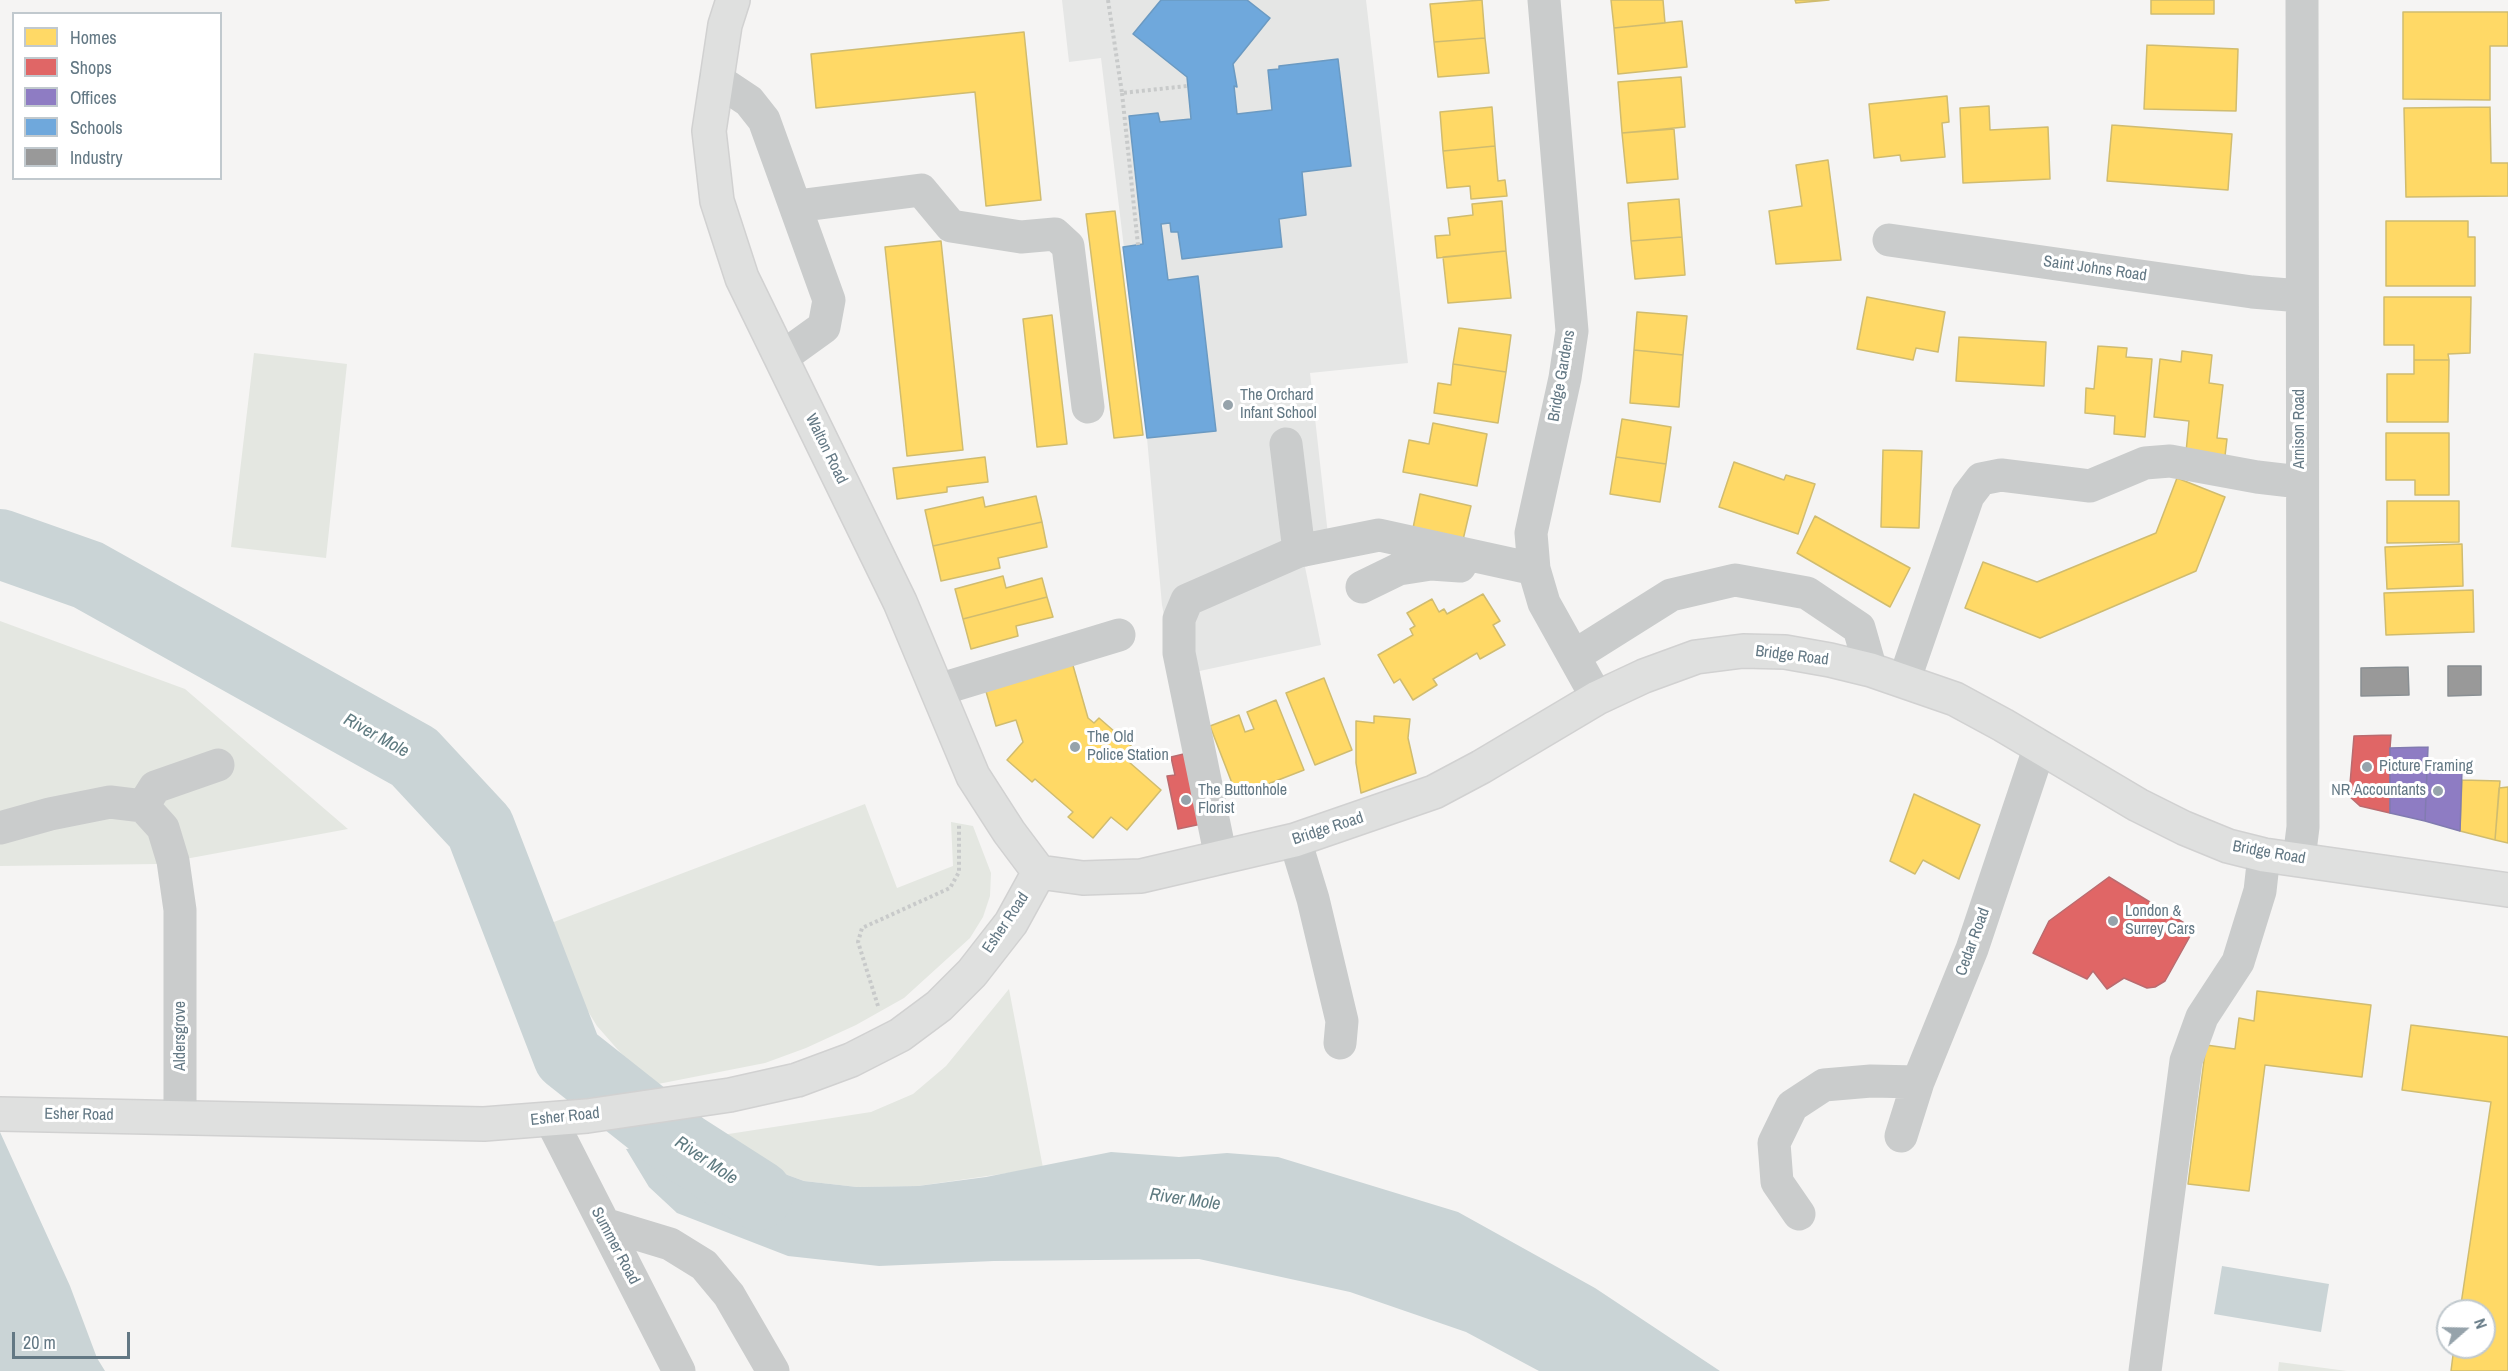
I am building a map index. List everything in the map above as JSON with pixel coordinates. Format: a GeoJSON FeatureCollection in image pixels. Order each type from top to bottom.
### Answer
{"type":"FeatureCollection","features":[{"type":"Feature","properties":{"kind":"main road","name":"Walton Road"},"geometry":{"type":"LineString","coordinates":[[733,0],[725,24],[709,131],[717,201],[742,278],[900,602],[973,776],[1009,832],[1039,872]]}},
{"type":"Feature","properties":{"kind":"main road","name":"Bridge Road"},"geometry":{"type":"LineString","coordinates":[[1039,872],[1083,878],[1141,876],[1295,840],[1434,792],[1481,767],[1597,698],[1644,676],[1696,657],[1743,651],[1785,652],[1871,670],[1954,699],[2040,746],[2138,805],[2184,828],[2228,846],[2264,855],[2508,890]]}},
{"type":"Feature","properties":{"kind":"main road","name":"Esher Road"},"geometry":{"type":"LineString","coordinates":[[0,1114],[484,1124],[587,1116],[730,1095],[797,1080],[851,1060],[900,1035],[939,1006],[972,973],[1011,923],[1039,872]]}},
{"type":"Feature","properties":{"kind":"street","name":"Bridge Gardens"},"geometry":{"type":"LineString","coordinates":[[1544,0],[1572,331],[1565,378],[1531,533],[1534,569],[1544,603],[1597,698]]}},
{"type":"Feature","properties":{"kind":"street","name":"Arnison Road"},"geometry":{"type":"LineString","coordinates":[[2299,859],[2303,827],[2300,482],[2302,0]]}},
{"type":"Feature","properties":{"kind":"street"},"geometry":{"type":"LineString","coordinates":[[716,79],[749,101],[764,120],[829,300],[824,327],[781,358]]}},
{"type":"Feature","properties":{"kind":"street"},"geometry":{"type":"LineString","coordinates":[[796,206],[921,190],[951,226],[1021,237],[1055,234],[1068,246],[1088,407]]}},
{"type":"Feature","properties":{"kind":"street","name":"Saint Johns Road"},"geometry":{"type":"LineString","coordinates":[[1889,240],[2252,292],[2301,296]]}},
{"type":"Feature","properties":{"kind":"street"},"geometry":{"type":"LineString","coordinates":[[1287,444],[1299,551]]}},
{"type":"Feature","properties":{"kind":"street"},"geometry":{"type":"LineString","coordinates":[[1904,681],[1968,496],[1981,479],[2001,475],[2090,486],[2145,463],[2170,461],[2300,482]]}},
{"type":"Feature","properties":{"kind":"street"},"geometry":{"type":"LineString","coordinates":[[1221,858],[1179,652],[1179,619],[1187,600],[1299,551],[1379,535],[1534,569]]}},
{"type":"Feature","properties":{"kind":"street"},"geometry":{"type":"LineString","coordinates":[[1362,587],[1400,569],[1431,564],[1534,569]]}},
{"type":"Feature","properties":{"kind":"street"},"geometry":{"type":"LineString","coordinates":[[1574,656],[1671,595],[1735,580],[1807,593],[1859,628],[1871,670]]}},
{"type":"Feature","properties":{"kind":"street"},"geometry":{"type":"LineString","coordinates":[[938,690],[1119,635]]}},
{"type":"Feature","properties":{"kind":"street","name":"Cedar Road"},"geometry":{"type":"LineString","coordinates":[[1901,1136],[1917,1082],[1972,949],[2040,746]]}},
{"type":"Feature","properties":{"kind":"street"},"geometry":{"type":"LineString","coordinates":[[0,828],[110,802],[143,806],[155,787],[218,765]]}},
{"type":"Feature","properties":{"kind":"street","name":"Aldersgrove"},"geometry":{"type":"LineString","coordinates":[[143,806],[163,828],[173,861],[180,910],[180,1118]]}},
{"type":"Feature","properties":{"kind":"street"},"geometry":{"type":"LineString","coordinates":[[1295,840],[1313,899],[1342,1021],[1340,1042]]}},
{"type":"Feature","properties":{"kind":"street"},"geometry":{"type":"LineString","coordinates":[[2145,1371],[2186,1061],[2202,1017],[2238,962],[2260,891],[2264,855]]}},
{"type":"Feature","properties":{"kind":"street"},"geometry":{"type":"LineString","coordinates":[[1799,1214],[1777,1182],[1774,1143],[1792,1106],[1824,1085],[1871,1081],[1917,1082]]}},
{"type":"Feature","properties":{"kind":"street","name":"Summer Road"},"geometry":{"type":"LineString","coordinates":[[551,1120],[679,1371]]}},
{"type":"Feature","properties":{"kind":"street"},"geometry":{"type":"LineString","coordinates":[[604,1224],[670,1244],[704,1265],[729,1295],[772,1371]]}},
{"type":"Feature","properties":{"kind":"path"},"geometry":{"type":"LineString","coordinates":[[1108,0],[1122,93],[1138,245]]}},
{"type":"Feature","properties":{"kind":"path"},"geometry":{"type":"LineString","coordinates":[[1122,93],[1187,86]]}},
{"type":"Feature","properties":{"kind":"path"},"geometry":{"type":"LineString","coordinates":[[900,1035],[878,1005],[865,972],[858,942],[862,928],[950,888],[959,872],[960,809],[973,776]]}},
{"type":"Feature","properties":{"kind":"shaded area","name":"The Orchard Infant School"},"geometry":{"type":"Polygon","coordinates":[[[1062,0],[1366,0],[1408,363],[1310,373],[1328,535],[1385,543],[1305,567],[1321,645],[1195,672],[1206,823],[1162,605],[1147,438],[1101,58],[1069,62],[1062,0]]]}},
{"type":"Feature","properties":{"kind":"shaded area"},"geometry":{"type":"Polygon","coordinates":[[[254,353],[347,364],[326,558],[231,547],[254,353]]]}},
{"type":"Feature","properties":{"kind":"shaded area"},"geometry":{"type":"Polygon","coordinates":[[[0,621],[185,689],[348,829],[158,864],[0,866],[0,621]]]}},
{"type":"Feature","properties":{"kind":"shaded area"},"geometry":{"type":"Polygon","coordinates":[[[865,804],[897,888],[953,866],[951,822],[973,826],[991,873],[990,896],[983,917],[970,938],[904,998],[856,1025],[806,1048],[765,1063],[658,1084],[626,1059],[597,1026],[570,982],[546,925],[865,804]]]}},
{"type":"Feature","properties":{"kind":"shaded area"},"geometry":{"type":"Polygon","coordinates":[[[1009,989],[1043,1168],[918,1186],[857,1187],[804,1181],[760,1165],[709,1137],[871,1112],[913,1094],[946,1066],[1009,989]]]}},
{"type":"Feature","properties":{"kind":"shaded area"},"geometry":{"type":"Polygon","coordinates":[[[2279,1362],[2347,1371],[2278,1371],[2279,1362]]]}},
{"type":"Feature","properties":{"kind":"water"},"geometry":{"type":"Polygon","coordinates":[[[0,1132],[70,1286],[97,1358],[105,1371],[0,1371],[0,1132]]]}},
{"type":"Feature","properties":{"kind":"water"},"geometry":{"type":"Polygon","coordinates":[[[709,1137],[760,1165],[804,1181],[857,1187],[918,1186],[986,1177],[1111,1152],[1179,1157],[1227,1153],[1278,1157],[1458,1212],[1595,1288],[1720,1371],[1539,1371],[1466,1332],[1350,1292],[1199,1259],[994,1261],[879,1266],[788,1256],[677,1213],[649,1187],[626,1149],[709,1137]]]}},
{"type":"Feature","properties":{"kind":"water"},"geometry":{"type":"Polygon","coordinates":[[[2222,1266],[2329,1284],[2321,1332],[2214,1314],[2222,1266]]]}},
{"type":"Feature","properties":{"kind":"building: Homes"},"geometry":{"type":"Polygon","coordinates":[[[1482,0],[1485,38],[1434,42],[1430,4],[1482,0]]]}},
{"type":"Feature","properties":{"kind":"building: Homes"},"geometry":{"type":"Polygon","coordinates":[[[1611,0],[1663,0],[1665,23],[1614,28],[1611,0]]]}},
{"type":"Feature","properties":{"kind":"building: Homes"},"geometry":{"type":"Polygon","coordinates":[[[1795,0],[1829,0],[1796,3],[1795,0]]]}},
{"type":"Feature","properties":{"kind":"building: Homes"},"geometry":{"type":"Polygon","coordinates":[[[2151,0],[2214,0],[2214,14],[2151,14],[2151,0]]]}},
{"type":"Feature","properties":{"kind":"building: Homes"},"geometry":{"type":"Polygon","coordinates":[[[2403,12],[2508,12],[2508,46],[2490,46],[2490,100],[2403,99],[2403,12]]]}},
{"type":"Feature","properties":{"kind":"building: Homes"},"geometry":{"type":"Polygon","coordinates":[[[1682,21],[1687,67],[1618,74],[1614,28],[1682,21]]]}},
{"type":"Feature","properties":{"kind":"building: Homes"},"geometry":{"type":"Polygon","coordinates":[[[1024,32],[1041,200],[986,206],[975,92],[816,108],[811,54],[1024,32]]]}},
{"type":"Feature","properties":{"kind":"building: Homes"},"geometry":{"type":"Polygon","coordinates":[[[1485,38],[1489,73],[1438,77],[1434,42],[1485,38]]]}},
{"type":"Feature","properties":{"kind":"building: Homes"},"geometry":{"type":"Polygon","coordinates":[[[2147,45],[2238,49],[2236,111],[2144,109],[2147,45]]]}},
{"type":"Feature","properties":{"kind":"building: Homes"},"geometry":{"type":"Polygon","coordinates":[[[1681,77],[1685,127],[1622,133],[1618,82],[1681,77]]]}},
{"type":"Feature","properties":{"kind":"building: Homes"},"geometry":{"type":"Polygon","coordinates":[[[1947,96],[1949,122],[1942,123],[1945,157],[1901,161],[1900,155],[1874,158],[1869,104],[1947,96]]]}},
{"type":"Feature","properties":{"kind":"building: Homes"},"geometry":{"type":"Polygon","coordinates":[[[1989,106],[1990,130],[2048,127],[2050,179],[1963,183],[1960,108],[1989,106]]]}},
{"type":"Feature","properties":{"kind":"building: Homes"},"geometry":{"type":"Polygon","coordinates":[[[1492,107],[1495,146],[1443,151],[1440,112],[1492,107]]]}},
{"type":"Feature","properties":{"kind":"building: Homes"},"geometry":{"type":"Polygon","coordinates":[[[2490,107],[2491,163],[2508,163],[2508,196],[2406,197],[2404,108],[2490,107]]]}},
{"type":"Feature","properties":{"kind":"building: Homes"},"geometry":{"type":"Polygon","coordinates":[[[2112,125],[2232,134],[2228,190],[2107,181],[2112,125]]]}},
{"type":"Feature","properties":{"kind":"building: Homes"},"geometry":{"type":"Polygon","coordinates":[[[1674,129],[1678,179],[1627,183],[1622,133],[1674,129]]]}},
{"type":"Feature","properties":{"kind":"building: Homes"},"geometry":{"type":"Polygon","coordinates":[[[1495,146],[1498,181],[1505,180],[1507,196],[1471,199],[1470,186],[1447,188],[1443,151],[1495,146]]]}},
{"type":"Feature","properties":{"kind":"building: Homes"},"geometry":{"type":"Polygon","coordinates":[[[1828,160],[1841,260],[1776,264],[1769,211],[1802,206],[1796,165],[1828,160]]]}},
{"type":"Feature","properties":{"kind":"building: Homes"},"geometry":{"type":"Polygon","coordinates":[[[1679,199],[1682,237],[1631,241],[1628,203],[1679,199]]]}},
{"type":"Feature","properties":{"kind":"building: Homes"},"geometry":{"type":"Polygon","coordinates":[[[1502,201],[1506,251],[1437,258],[1435,236],[1450,235],[1448,218],[1473,215],[1472,204],[1502,201]]]}},
{"type":"Feature","properties":{"kind":"building: Homes"},"geometry":{"type":"Polygon","coordinates":[[[1115,211],[1143,435],[1114,438],[1086,214],[1115,211]]]}},
{"type":"Feature","properties":{"kind":"building: Homes"},"geometry":{"type":"Polygon","coordinates":[[[2386,221],[2468,221],[2468,237],[2475,237],[2475,286],[2386,286],[2386,221]]]}},
{"type":"Feature","properties":{"kind":"building: Homes"},"geometry":{"type":"Polygon","coordinates":[[[1682,237],[1685,275],[1635,279],[1631,241],[1682,237]]]}},
{"type":"Feature","properties":{"kind":"building: Homes"},"geometry":{"type":"Polygon","coordinates":[[[941,241],[963,450],[907,456],[885,247],[941,241]]]}},
{"type":"Feature","properties":{"kind":"building: Homes"},"geometry":{"type":"Polygon","coordinates":[[[1506,251],[1511,298],[1448,303],[1443,257],[1506,251]]]}},
{"type":"Feature","properties":{"kind":"building: Homes"},"geometry":{"type":"Polygon","coordinates":[[[1867,297],[1945,312],[1938,352],[1916,348],[1913,360],[1857,349],[1867,297]]]}},
{"type":"Feature","properties":{"kind":"building: Homes"},"geometry":{"type":"Polygon","coordinates":[[[2384,297],[2471,297],[2470,353],[2448,354],[2449,360],[2414,360],[2414,345],[2384,345],[2384,297]]]}},
{"type":"Feature","properties":{"kind":"building: Homes"},"geometry":{"type":"Polygon","coordinates":[[[1637,312],[1687,316],[1683,355],[1634,350],[1637,312]]]}},
{"type":"Feature","properties":{"kind":"building: Homes"},"geometry":{"type":"Polygon","coordinates":[[[1052,315],[1067,444],[1037,447],[1023,319],[1052,315]]]}},
{"type":"Feature","properties":{"kind":"building: Homes"},"geometry":{"type":"Polygon","coordinates":[[[1459,328],[1511,335],[1506,372],[1453,364],[1459,328]]]}},
{"type":"Feature","properties":{"kind":"building: Homes"},"geometry":{"type":"Polygon","coordinates":[[[1959,337],[2046,342],[2044,386],[1956,381],[1959,337]]]}},
{"type":"Feature","properties":{"kind":"building: Homes"},"geometry":{"type":"Polygon","coordinates":[[[2098,346],[2127,348],[2126,357],[2152,359],[2145,437],[2114,434],[2115,416],[2085,413],[2086,388],[2094,389],[2098,346]]]}},
{"type":"Feature","properties":{"kind":"building: Homes"},"geometry":{"type":"Polygon","coordinates":[[[1634,350],[1683,355],[1679,407],[1630,403],[1634,350]]]}},
{"type":"Feature","properties":{"kind":"building: Homes"},"geometry":{"type":"Polygon","coordinates":[[[2182,351],[2212,355],[2209,383],[2223,385],[2217,438],[2227,439],[2225,456],[2186,452],[2189,421],[2154,417],[2160,359],[2181,362],[2182,351]]]}},
{"type":"Feature","properties":{"kind":"building: Homes"},"geometry":{"type":"Polygon","coordinates":[[[2414,360],[2449,360],[2448,422],[2387,422],[2387,374],[2414,374],[2414,360]]]}},
{"type":"Feature","properties":{"kind":"building: Homes"},"geometry":{"type":"Polygon","coordinates":[[[1453,364],[1506,372],[1498,423],[1434,413],[1438,383],[1451,385],[1453,364]]]}},
{"type":"Feature","properties":{"kind":"building: Homes"},"geometry":{"type":"Polygon","coordinates":[[[1622,419],[1671,427],[1666,464],[1616,457],[1622,419]]]}},
{"type":"Feature","properties":{"kind":"building: Homes"},"geometry":{"type":"Polygon","coordinates":[[[1433,423],[1487,434],[1477,486],[1403,472],[1409,440],[1429,444],[1433,423]]]}},
{"type":"Feature","properties":{"kind":"building: Homes"},"geometry":{"type":"Polygon","coordinates":[[[2386,433],[2449,433],[2449,495],[2415,495],[2415,480],[2386,480],[2386,433]]]}},
{"type":"Feature","properties":{"kind":"building: Homes"},"geometry":{"type":"Polygon","coordinates":[[[1883,450],[1922,451],[1919,528],[1881,527],[1883,450]]]}},
{"type":"Feature","properties":{"kind":"building: Homes"},"geometry":{"type":"Polygon","coordinates":[[[985,457],[988,482],[947,487],[947,492],[897,499],[893,468],[985,457]]]}},
{"type":"Feature","properties":{"kind":"building: Homes"},"geometry":{"type":"Polygon","coordinates":[[[1616,457],[1666,464],[1660,502],[1610,494],[1616,457]]]}},
{"type":"Feature","properties":{"kind":"building: Homes"},"geometry":{"type":"Polygon","coordinates":[[[1734,462],[1784,480],[1786,475],[1815,484],[1798,534],[1719,507],[1734,462]]]}},
{"type":"Feature","properties":{"kind":"building: Homes"},"geometry":{"type":"Polygon","coordinates":[[[2177,478],[2225,497],[2196,571],[2040,638],[1965,608],[1983,562],[2037,582],[2156,533],[2177,478]]]}},
{"type":"Feature","properties":{"kind":"building: Homes"},"geometry":{"type":"Polygon","coordinates":[[[1420,494],[1471,506],[1462,544],[1412,533],[1420,494]]]}},
{"type":"Feature","properties":{"kind":"building: Homes"},"geometry":{"type":"Polygon","coordinates":[[[1036,496],[1042,522],[933,546],[925,510],[983,497],[985,507],[1036,496]]]}},
{"type":"Feature","properties":{"kind":"building: Homes"},"geometry":{"type":"Polygon","coordinates":[[[2387,501],[2459,501],[2459,542],[2387,543],[2387,501]]]}},
{"type":"Feature","properties":{"kind":"building: Homes"},"geometry":{"type":"Polygon","coordinates":[[[1815,516],[1910,568],[1890,607],[1797,553],[1815,516]]]}},
{"type":"Feature","properties":{"kind":"building: Homes"},"geometry":{"type":"Polygon","coordinates":[[[1042,522],[1047,547],[998,558],[1000,568],[941,581],[933,546],[1042,522]]]}},
{"type":"Feature","properties":{"kind":"building: Homes"},"geometry":{"type":"Polygon","coordinates":[[[2462,544],[2463,586],[2387,589],[2385,547],[2462,544]]]}},
{"type":"Feature","properties":{"kind":"building: Homes"},"geometry":{"type":"Polygon","coordinates":[[[1003,576],[1006,588],[1042,578],[1047,597],[963,619],[955,589],[1003,576]]]}},
{"type":"Feature","properties":{"kind":"building: Homes"},"geometry":{"type":"Polygon","coordinates":[[[2473,590],[2474,632],[2386,635],[2384,593],[2473,590]]]}},
{"type":"Feature","properties":{"kind":"building: Homes"},"geometry":{"type":"Polygon","coordinates":[[[1483,594],[1500,621],[1493,625],[1505,645],[1480,659],[1477,653],[1433,679],[1437,685],[1413,700],[1400,679],[1394,683],[1378,655],[1413,635],[1410,629],[1415,626],[1407,613],[1432,599],[1439,612],[1444,609],[1447,614],[1483,594]]]}},
{"type":"Feature","properties":{"kind":"building: Homes"},"geometry":{"type":"Polygon","coordinates":[[[1047,597],[1053,617],[1016,626],[1018,636],[971,649],[963,619],[1047,597]]]}},
{"type":"Feature","properties":{"kind":"building: Homes","name":"The Old Police Station"},"geometry":{"type":"Polygon","coordinates":[[[1072,662],[1088,718],[1094,723],[1099,718],[1138,752],[1129,762],[1161,790],[1127,830],[1111,817],[1093,838],[1068,817],[1073,812],[1035,779],[1032,782],[1007,760],[1023,742],[1016,720],[996,726],[985,688],[1072,662]]]}},
{"type":"Feature","properties":{"kind":"building: Homes"},"geometry":{"type":"Polygon","coordinates":[[[1324,678],[1352,750],[1315,765],[1286,693],[1324,678]]]}},
{"type":"Feature","properties":{"kind":"building: Homes"},"geometry":{"type":"Polygon","coordinates":[[[1276,700],[1304,770],[1237,796],[1210,726],[1239,715],[1245,732],[1254,729],[1247,712],[1276,700]]]}},
{"type":"Feature","properties":{"kind":"building: Homes"},"geometry":{"type":"Polygon","coordinates":[[[1374,716],[1410,719],[1408,738],[1416,773],[1361,793],[1356,763],[1356,721],[1374,723],[1374,716]]]}},
{"type":"Feature","properties":{"kind":"building: Homes"},"geometry":{"type":"Polygon","coordinates":[[[2462,780],[2500,781],[2495,840],[2460,831],[2462,780]]]}},
{"type":"Feature","properties":{"kind":"building: Homes"},"geometry":{"type":"Polygon","coordinates":[[[2508,787],[2508,843],[2495,840],[2499,788],[2508,787]]]}},
{"type":"Feature","properties":{"kind":"building: Homes"},"geometry":{"type":"Polygon","coordinates":[[[1914,794],[1980,825],[1959,879],[1923,860],[1915,874],[1890,861],[1914,794]]]}},
{"type":"Feature","properties":{"kind":"building: Homes"},"geometry":{"type":"Polygon","coordinates":[[[2257,991],[2371,1005],[2362,1077],[2265,1065],[2249,1191],[2188,1184],[2206,1045],[2235,1049],[2239,1018],[2254,1021],[2257,991]]]}},
{"type":"Feature","properties":{"kind":"building: Homes"},"geometry":{"type":"Polygon","coordinates":[[[2411,1025],[2508,1037],[2508,1371],[2451,1371],[2452,1359],[2496,1359],[2496,1299],[2462,1299],[2491,1102],[2402,1090],[2411,1025]]]}},
{"type":"Feature","properties":{"kind":"building: Shops"},"geometry":{"type":"Polygon","coordinates":[[[2391,735],[2390,813],[2360,806],[2349,796],[2354,736],[2391,735]]]}},
{"type":"Feature","properties":{"kind":"building: Shops","name":"The Buttonhole Florist"},"geometry":{"type":"Polygon","coordinates":[[[1192,752],[1206,823],[1178,829],[1167,776],[1175,775],[1171,757],[1192,752]]]}},
{"type":"Feature","properties":{"kind":"building: Shops"},"geometry":{"type":"Polygon","coordinates":[[[2109,877],[2194,929],[2165,981],[2155,987],[2147,988],[2124,978],[2107,989],[2093,971],[2087,979],[2033,953],[2049,921],[2109,877]]]}},
{"type":"Feature","properties":{"kind":"building: Offices"},"geometry":{"type":"Polygon","coordinates":[[[2428,747],[2425,821],[2390,813],[2390,748],[2428,747]]]}},
{"type":"Feature","properties":{"kind":"building: Offices"},"geometry":{"type":"Polygon","coordinates":[[[2427,770],[2462,770],[2460,831],[2425,821],[2427,770]]]}},
{"type":"Feature","properties":{"kind":"building: Schools"},"geometry":{"type":"Polygon","coordinates":[[[1161,0],[1247,0],[1270,18],[1233,64],[1237,87],[1234,86],[1237,114],[1272,110],[1268,70],[1279,69],[1279,66],[1338,59],[1351,166],[1302,172],[1306,215],[1279,219],[1282,247],[1182,259],[1178,232],[1171,232],[1170,223],[1161,224],[1168,280],[1198,276],[1216,431],[1147,438],[1123,247],[1143,244],[1129,116],[1158,113],[1160,122],[1191,119],[1187,77],[1133,34],[1161,0]]]}},
{"type":"Feature","properties":{"kind":"building: Industry"},"geometry":{"type":"Polygon","coordinates":[[[2448,666],[2481,666],[2481,695],[2448,696],[2448,666]]]}},
{"type":"Feature","properties":{"kind":"building: Industry"},"geometry":{"type":"Polygon","coordinates":[[[2408,667],[2409,695],[2361,696],[2361,668],[2408,667]]]}},
{"type":"Feature","properties":{"kind":"waterway","name":"River Mole"},"geometry":{"type":"LineString","coordinates":[[0,544],[88,575],[414,757],[480,828],[568,1056],[683,1147],[758,1195]]}},
{"type":"Feature","properties":{"kind":"place","name":"The Orchard Infant School"},"geometry":{"type":"Point","coordinates":[1228,405]}},
{"type":"Feature","properties":{"kind":"place","name":"The Old Police Station"},"geometry":{"type":"Point","coordinates":[1075,747]}},
{"type":"Feature","properties":{"kind":"place","name":"Picture Framing"},"geometry":{"type":"Point","coordinates":[2367,767]}},
{"type":"Feature","properties":{"kind":"place","name":"NR Accountants"},"geometry":{"type":"Point","coordinates":[2438,791]}},
{"type":"Feature","properties":{"kind":"place","name":"The Buttonhole Florist"},"geometry":{"type":"Point","coordinates":[1186,800]}},
{"type":"Feature","properties":{"kind":"place","name":"London & Surrey Cars"},"geometry":{"type":"Point","coordinates":[2113,921]}}]}
